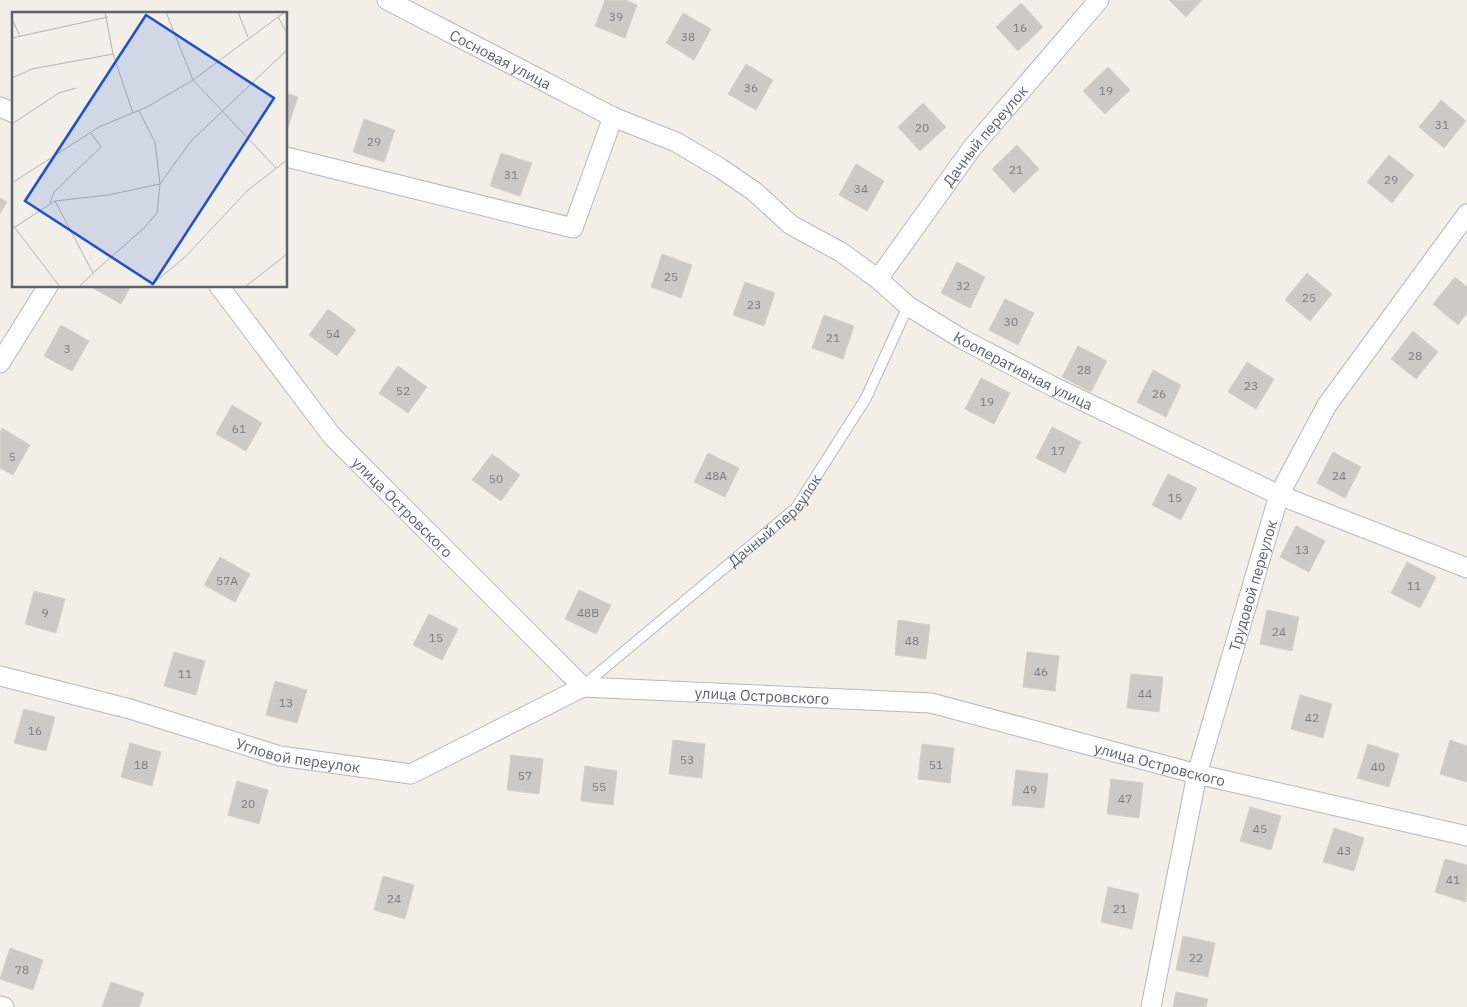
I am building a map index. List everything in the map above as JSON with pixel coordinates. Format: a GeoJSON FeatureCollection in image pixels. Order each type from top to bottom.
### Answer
{"type":"FeatureCollection","features":[{"type":"Feature","properties":{"kind":"street","name":"Сосновая улица"},"geometry":{"type":"LineString","coordinates":[[387,0],[614,117]]}},
{"type":"Feature","properties":{"kind":"street","name":"Дачный переулок"},"geometry":{"type":"LineString","coordinates":[[878,279],[972,148],[1099,0]]}},
{"type":"Feature","properties":{"kind":"street"},"geometry":{"type":"LineString","coordinates":[[0,107],[12,112]]}},
{"type":"Feature","properties":{"kind":"street"},"geometry":{"type":"LineString","coordinates":[[288,157],[573,228],[614,117]]}},
{"type":"Feature","properties":{"kind":"street","name":"Кооперативная улица"},"geometry":{"type":"LineString","coordinates":[[614,117],[676,142],[720,168],[756,192],[791,225],[841,252],[878,279],[908,306],[962,339],[1054,387],[1279,495],[1467,568]]}},
{"type":"Feature","properties":{"kind":"street","name":"Трудовой переулок"},"geometry":{"type":"LineString","coordinates":[[1151,1007],[1197,774],[1279,495],[1327,404],[1467,214]]}},
{"type":"Feature","properties":{"kind":"street"},"geometry":{"type":"LineString","coordinates":[[0,363],[47,288]]}},
{"type":"Feature","properties":{"kind":"street","name":"улица Островского"},"geometry":{"type":"LineString","coordinates":[[221,288],[332,436],[583,687],[932,703],[1197,774],[1467,836]]}},
{"type":"Feature","properties":{"kind":"street","name":"Угловой переулок"},"geometry":{"type":"LineString","coordinates":[[0,676],[130,709],[280,756],[411,774],[583,687]]}},
{"type":"Feature","properties":{"kind":"street"},"geometry":{"type":"LineString","coordinates":[[0,1006],[4,1007]]}},
{"type":"Feature","properties":{"kind":"lane","name":"Дачный переулок"},"geometry":{"type":"LineString","coordinates":[[583,687],[796,508],[866,398],[908,306]]}},
{"type":"Feature","properties":{"kind":"building"},"geometry":{"type":"Polygon","coordinates":[[[605,0],[625,0],[637,5],[625,38],[595,26],[605,0]]]}},
{"type":"Feature","properties":{"kind":"building"},"geometry":{"type":"Polygon","coordinates":[[[1169,0],[1202,0],[1186,17],[1169,0]]]}},
{"type":"Feature","properties":{"kind":"building"},"geometry":{"type":"Polygon","coordinates":[[[1021,3],[1043,27],[1018,51],[996,27],[1021,3]]]}},
{"type":"Feature","properties":{"kind":"building"},"geometry":{"type":"Polygon","coordinates":[[[683,13],[711,29],[694,60],[666,43],[683,13]]]}},
{"type":"Feature","properties":{"kind":"building"},"geometry":{"type":"Polygon","coordinates":[[[746,64],[773,80],[756,110],[728,94],[746,64]]]}},
{"type":"Feature","properties":{"kind":"building"},"geometry":{"type":"Polygon","coordinates":[[[1108,67],[1130,90],[1105,114],[1083,91],[1108,67]]]}},
{"type":"Feature","properties":{"kind":"building"},"geometry":{"type":"Polygon","coordinates":[[[288,94],[298,97],[288,127],[288,94]]]}},
{"type":"Feature","properties":{"kind":"building"},"geometry":{"type":"Polygon","coordinates":[[[1441,100],[1466,121],[1444,148],[1419,127],[1441,100]]]}},
{"type":"Feature","properties":{"kind":"building"},"geometry":{"type":"Polygon","coordinates":[[[923,103],[946,127],[920,151],[898,127],[923,103]]]}},
{"type":"Feature","properties":{"kind":"building"},"geometry":{"type":"Polygon","coordinates":[[[364,119],[395,130],[384,162],[353,152],[364,119]]]}},
{"type":"Feature","properties":{"kind":"building"},"geometry":{"type":"Polygon","coordinates":[[[1017,145],[1039,169],[1014,193],[992,169],[1017,145]]]}},
{"type":"Feature","properties":{"kind":"building"},"geometry":{"type":"Polygon","coordinates":[[[501,153],[532,163],[520,196],[490,186],[501,153]]]}},
{"type":"Feature","properties":{"kind":"building"},"geometry":{"type":"Polygon","coordinates":[[[1389,155],[1414,175],[1392,203],[1367,182],[1389,155]]]}},
{"type":"Feature","properties":{"kind":"building"},"geometry":{"type":"Polygon","coordinates":[[[856,164],[884,181],[867,211],[839,195],[856,164]]]}},
{"type":"Feature","properties":{"kind":"building"},"geometry":{"type":"Polygon","coordinates":[[[0,198],[7,202],[0,214],[0,198]]]}},
{"type":"Feature","properties":{"kind":"building"},"geometry":{"type":"Polygon","coordinates":[[[662,254],[692,265],[681,298],[651,287],[662,254]]]}},
{"type":"Feature","properties":{"kind":"building"},"geometry":{"type":"Polygon","coordinates":[[[957,262],[985,277],[970,308],[941,293],[957,262]]]}},
{"type":"Feature","properties":{"kind":"building"},"geometry":{"type":"Polygon","coordinates":[[[1307,273],[1332,294],[1310,321],[1285,300],[1307,273]]]}},
{"type":"Feature","properties":{"kind":"building"},"geometry":{"type":"Polygon","coordinates":[[[1455,277],[1467,287],[1467,313],[1458,325],[1433,304],[1455,277]]]}},
{"type":"Feature","properties":{"kind":"building"},"geometry":{"type":"Polygon","coordinates":[[[745,282],[775,293],[764,326],[733,315],[745,282]]]}},
{"type":"Feature","properties":{"kind":"building"},"geometry":{"type":"Polygon","coordinates":[[[93,288],[130,288],[121,304],[93,288]]]}},
{"type":"Feature","properties":{"kind":"building"},"geometry":{"type":"Polygon","coordinates":[[[1005,299],[1034,313],[1018,345],[989,330],[1005,299]]]}},
{"type":"Feature","properties":{"kind":"building"},"geometry":{"type":"Polygon","coordinates":[[[328,309],[356,330],[337,356],[309,335],[328,309]]]}},
{"type":"Feature","properties":{"kind":"building"},"geometry":{"type":"Polygon","coordinates":[[[824,315],[854,326],[843,359],[812,348],[824,315]]]}},
{"type":"Feature","properties":{"kind":"building"},"geometry":{"type":"Polygon","coordinates":[[[61,325],[89,341],[72,371],[44,356],[61,325]]]}},
{"type":"Feature","properties":{"kind":"building"},"geometry":{"type":"Polygon","coordinates":[[[1413,331],[1438,352],[1416,379],[1391,359],[1413,331]]]}},
{"type":"Feature","properties":{"kind":"building"},"geometry":{"type":"Polygon","coordinates":[[[1078,346],[1107,361],[1091,392],[1062,377],[1078,346]]]}},
{"type":"Feature","properties":{"kind":"building"},"geometry":{"type":"Polygon","coordinates":[[[1247,362],[1274,379],[1256,409],[1228,392],[1247,362]]]}},
{"type":"Feature","properties":{"kind":"building"},"geometry":{"type":"Polygon","coordinates":[[[398,366],[427,387],[408,413],[379,393],[398,366]]]}},
{"type":"Feature","properties":{"kind":"building"},"geometry":{"type":"Polygon","coordinates":[[[1153,370],[1181,385],[1166,417],[1137,402],[1153,370]]]}},
{"type":"Feature","properties":{"kind":"building"},"geometry":{"type":"Polygon","coordinates":[[[981,378],[1010,393],[994,424],[965,409],[981,378]]]}},
{"type":"Feature","properties":{"kind":"building"},"geometry":{"type":"Polygon","coordinates":[[[232,405],[262,423],[246,451],[216,434],[232,405]]]}},
{"type":"Feature","properties":{"kind":"building"},"geometry":{"type":"Polygon","coordinates":[[[1052,427],[1081,442],[1065,473],[1036,458],[1052,427]]]}},
{"type":"Feature","properties":{"kind":"building"},"geometry":{"type":"Polygon","coordinates":[[[2,428],[30,445],[13,475],[0,468],[0,432],[2,428]]]}},
{"type":"Feature","properties":{"kind":"building"},"geometry":{"type":"Polygon","coordinates":[[[1333,452],[1361,467],[1345,498],[1317,483],[1333,452]]]}},
{"type":"Feature","properties":{"kind":"building"},"geometry":{"type":"Polygon","coordinates":[[[708,453],[739,468],[725,497],[694,482],[708,453]]]}},
{"type":"Feature","properties":{"kind":"building"},"geometry":{"type":"Polygon","coordinates":[[[492,454],[520,475],[501,501],[472,480],[492,454]]]}},
{"type":"Feature","properties":{"kind":"building"},"geometry":{"type":"Polygon","coordinates":[[[1168,474],[1197,488],[1181,520],[1152,505],[1168,474]]]}},
{"type":"Feature","properties":{"kind":"building"},"geometry":{"type":"Polygon","coordinates":[[[1296,526],[1325,541],[1309,572],[1280,557],[1296,526]]]}},
{"type":"Feature","properties":{"kind":"building"},"geometry":{"type":"Polygon","coordinates":[[[220,557],[250,574],[235,602],[204,585],[220,557]]]}},
{"type":"Feature","properties":{"kind":"building"},"geometry":{"type":"Polygon","coordinates":[[[1407,562],[1436,577],[1420,608],[1391,593],[1407,562]]]}},
{"type":"Feature","properties":{"kind":"building"},"geometry":{"type":"Polygon","coordinates":[[[579,590],[611,605],[596,634],[565,619],[579,590]]]}},
{"type":"Feature","properties":{"kind":"building"},"geometry":{"type":"Polygon","coordinates":[[[34,591],[65,599],[56,633],[25,624],[34,591]]]}},
{"type":"Feature","properties":{"kind":"building"},"geometry":{"type":"Polygon","coordinates":[[[1267,610],[1299,617],[1292,651],[1260,644],[1267,610]]]}},
{"type":"Feature","properties":{"kind":"building"},"geometry":{"type":"Polygon","coordinates":[[[429,614],[458,629],[442,660],[413,645],[429,614]]]}},
{"type":"Feature","properties":{"kind":"building"},"geometry":{"type":"Polygon","coordinates":[[[898,620],[930,625],[926,659],[895,655],[898,620]]]}},
{"type":"Feature","properties":{"kind":"building"},"geometry":{"type":"Polygon","coordinates":[[[174,652],[205,661],[196,695],[164,686],[174,652]]]}},
{"type":"Feature","properties":{"kind":"building"},"geometry":{"type":"Polygon","coordinates":[[[1027,652],[1059,656],[1055,691],[1023,687],[1027,652]]]}},
{"type":"Feature","properties":{"kind":"building"},"geometry":{"type":"Polygon","coordinates":[[[1131,674],[1163,677],[1159,712],[1127,708],[1131,674]]]}},
{"type":"Feature","properties":{"kind":"building"},"geometry":{"type":"Polygon","coordinates":[[[275,681],[307,690],[297,723],[266,715],[275,681]]]}},
{"type":"Feature","properties":{"kind":"building"},"geometry":{"type":"Polygon","coordinates":[[[1300,695],[1332,704],[1323,738],[1291,729],[1300,695]]]}},
{"type":"Feature","properties":{"kind":"building"},"geometry":{"type":"Polygon","coordinates":[[[24,709],[55,717],[46,751],[14,743],[24,709]]]}},
{"type":"Feature","properties":{"kind":"building"},"geometry":{"type":"Polygon","coordinates":[[[673,740],[705,744],[702,778],[669,774],[673,740]]]}},
{"type":"Feature","properties":{"kind":"building"},"geometry":{"type":"Polygon","coordinates":[[[1450,740],[1467,746],[1467,782],[1440,774],[1450,740]]]}},
{"type":"Feature","properties":{"kind":"building"},"geometry":{"type":"Polygon","coordinates":[[[130,743],[161,752],[152,786],[121,777],[130,743]]]}},
{"type":"Feature","properties":{"kind":"building"},"geometry":{"type":"Polygon","coordinates":[[[922,744],[954,748],[950,783],[918,779],[922,744]]]}},
{"type":"Feature","properties":{"kind":"building"},"geometry":{"type":"Polygon","coordinates":[[[1368,744],[1399,754],[1389,787],[1357,778],[1368,744]]]}},
{"type":"Feature","properties":{"kind":"building"},"geometry":{"type":"Polygon","coordinates":[[[511,755],[543,759],[539,794],[507,790],[511,755]]]}},
{"type":"Feature","properties":{"kind":"building"},"geometry":{"type":"Polygon","coordinates":[[[585,766],[617,771],[613,805],[581,801],[585,766]]]}},
{"type":"Feature","properties":{"kind":"building"},"geometry":{"type":"Polygon","coordinates":[[[1016,770],[1048,774],[1044,808],[1012,805],[1016,770]]]}},
{"type":"Feature","properties":{"kind":"building"},"geometry":{"type":"Polygon","coordinates":[[[1111,779],[1143,783],[1139,818],[1107,814],[1111,779]]]}},
{"type":"Feature","properties":{"kind":"building"},"geometry":{"type":"Polygon","coordinates":[[[237,781],[268,790],[259,824],[228,815],[237,781]]]}},
{"type":"Feature","properties":{"kind":"building"},"geometry":{"type":"Polygon","coordinates":[[[1250,807],[1281,816],[1271,850],[1240,841],[1250,807]]]}},
{"type":"Feature","properties":{"kind":"building"},"geometry":{"type":"Polygon","coordinates":[[[1334,828],[1364,838],[1354,871],[1323,862],[1334,828]]]}},
{"type":"Feature","properties":{"kind":"building"},"geometry":{"type":"Polygon","coordinates":[[[1445,859],[1467,865],[1466,902],[1435,892],[1445,859]]]}},
{"type":"Feature","properties":{"kind":"building"},"geometry":{"type":"Polygon","coordinates":[[[383,876],[414,885],[405,919],[374,910],[383,876]]]}},
{"type":"Feature","properties":{"kind":"building"},"geometry":{"type":"Polygon","coordinates":[[[1108,887],[1139,894],[1132,929],[1101,922],[1108,887]]]}},
{"type":"Feature","properties":{"kind":"building"},"geometry":{"type":"Polygon","coordinates":[[[1183,936],[1215,943],[1208,977],[1176,970],[1183,936]]]}},
{"type":"Feature","properties":{"kind":"building"},"geometry":{"type":"Polygon","coordinates":[[[10,948],[43,960],[33,990],[0,979],[10,948]]]}},
{"type":"Feature","properties":{"kind":"building"},"geometry":{"type":"Polygon","coordinates":[[[111,982],[144,993],[139,1007],[102,1007],[111,982]]]}},
{"type":"Feature","properties":{"kind":"building"},"geometry":{"type":"Polygon","coordinates":[[[1176,992],[1208,999],[1206,1007],[1173,1007],[1176,992]]]}}]}
